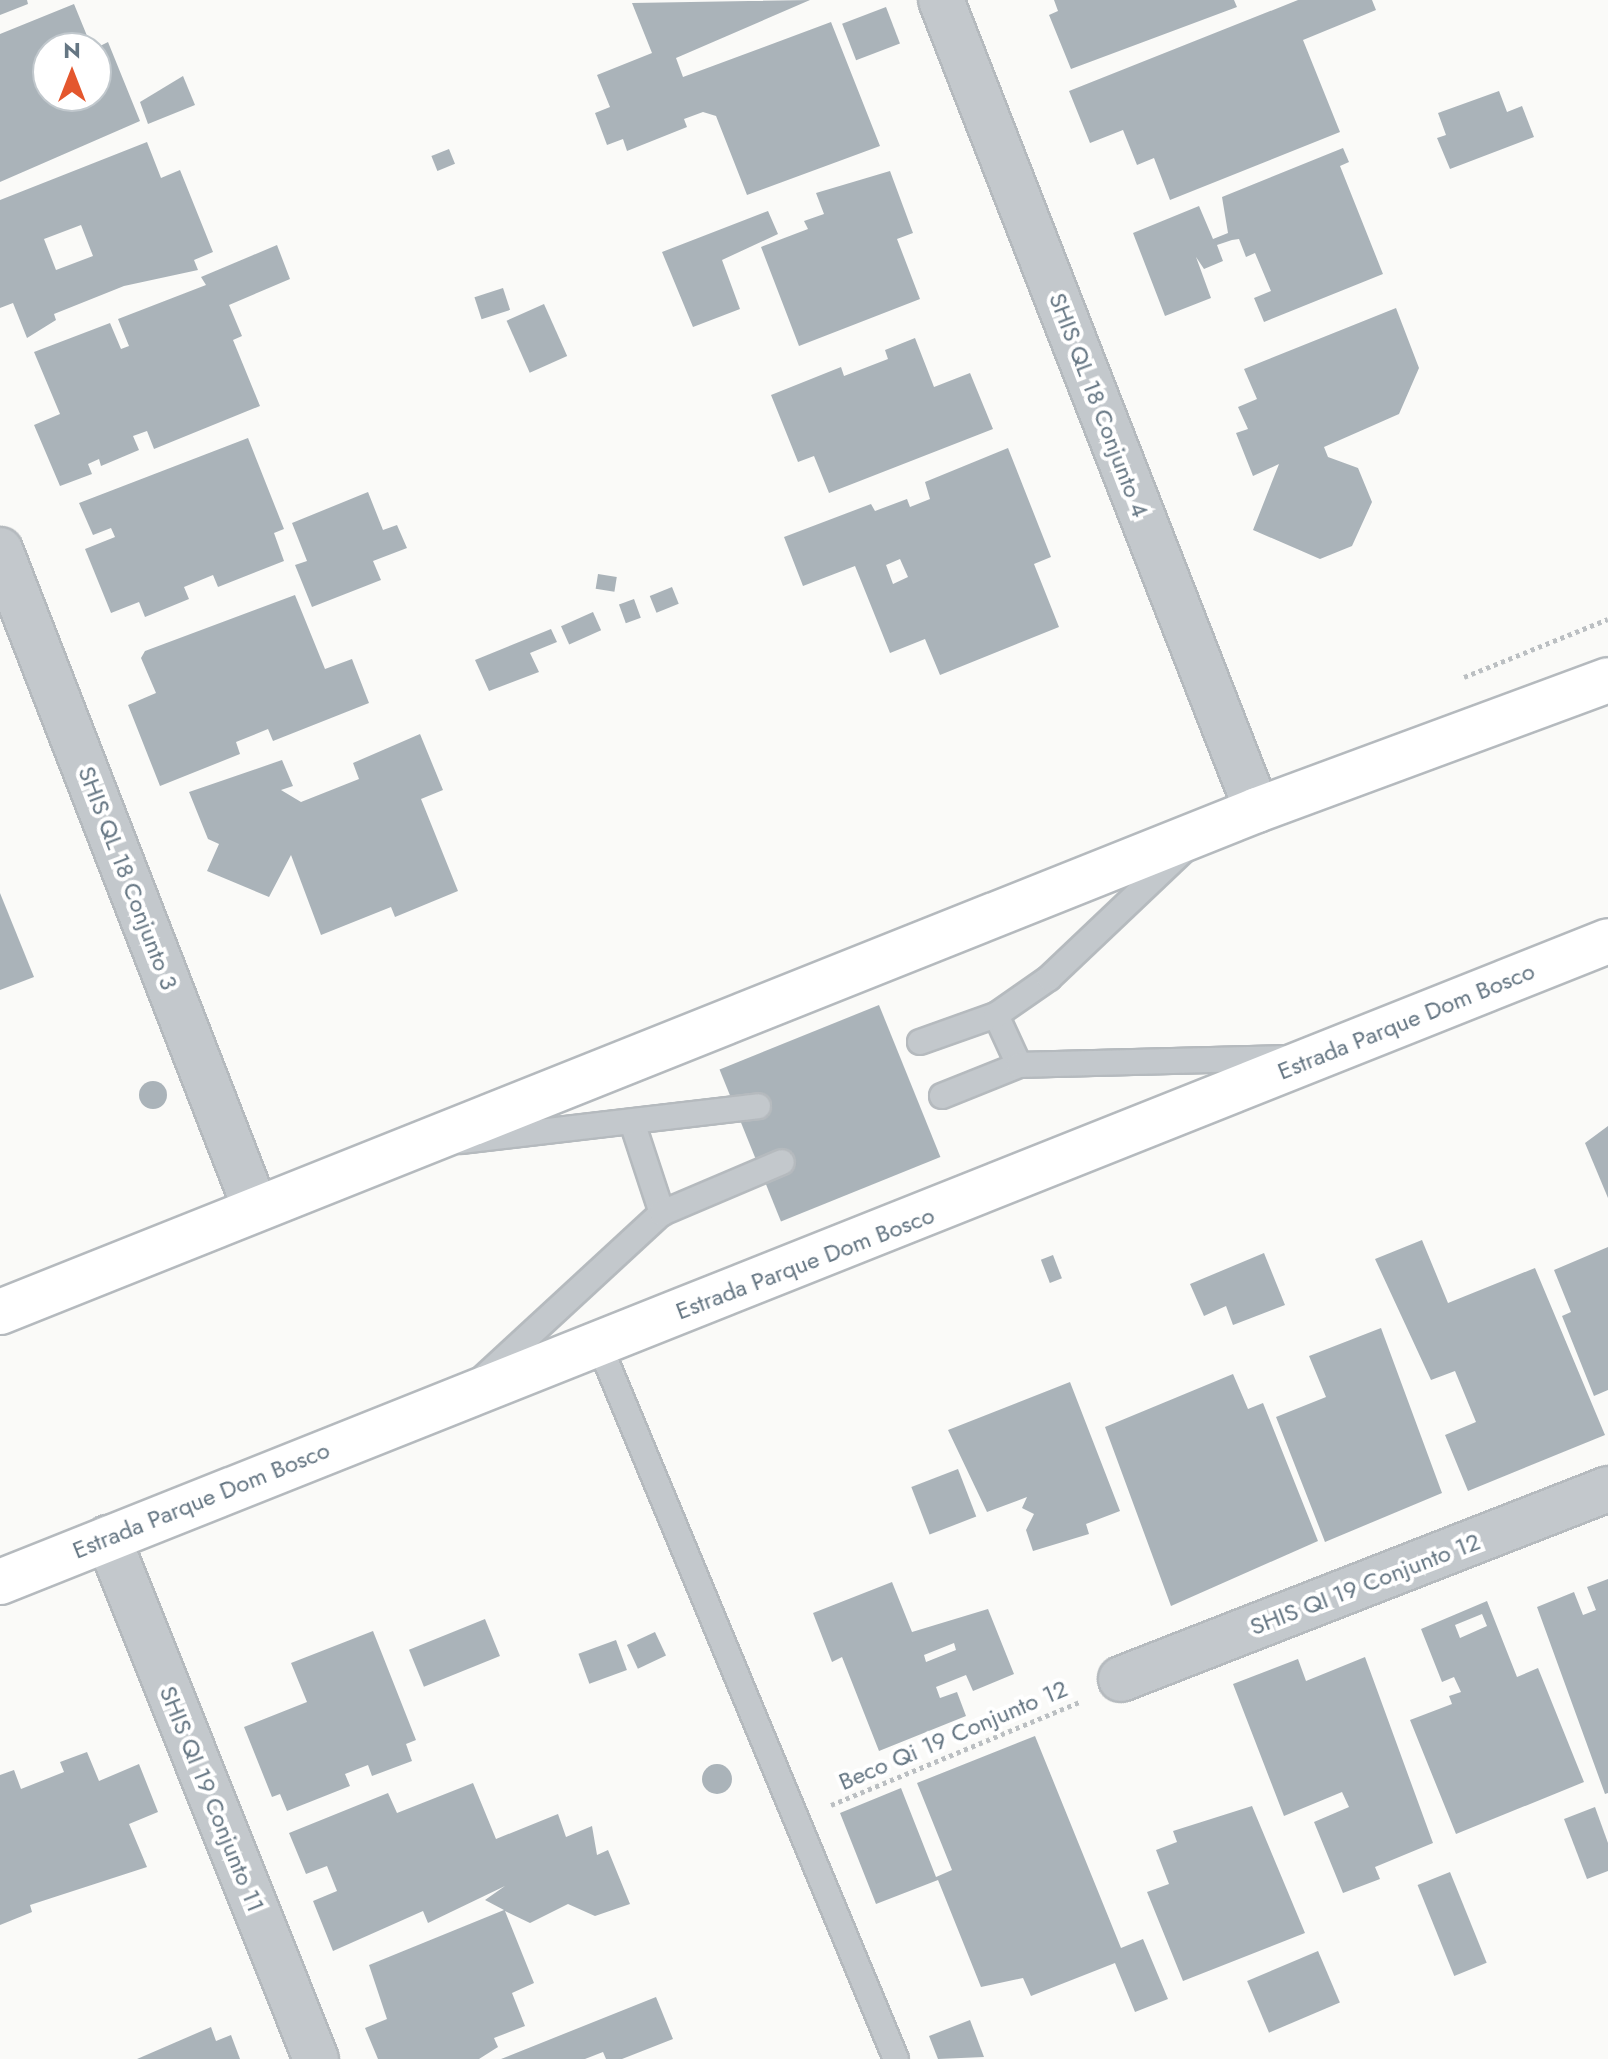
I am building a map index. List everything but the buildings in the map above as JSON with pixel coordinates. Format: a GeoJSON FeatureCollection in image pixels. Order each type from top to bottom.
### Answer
{"type":"FeatureCollection","features":[{"type":"Feature","properties":{"kind":"main road"},"geometry":{"type":"LineString","coordinates":[[0,1312],[404,1147],[1257,810],[1608,680]]}},
{"type":"Feature","properties":{"kind":"main road","name":"Estrada Parque Dom Bosco"},"geometry":{"type":"LineString","coordinates":[[0,1582],[470,1390],[1608,941]]}},
{"type":"Feature","properties":{"kind":"street","name":"SHIS QL 18 Conjunto 4"},"geometry":{"type":"LineString","coordinates":[[941,0],[1257,810]]}},
{"type":"Feature","properties":{"kind":"street","name":"SHIS QL 18 Conjunto 3"},"geometry":{"type":"LineString","coordinates":[[0,550],[255,1207]]}},
{"type":"Feature","properties":{"kind":"street","name":"SHIS QI 19 Conjunto 12"},"geometry":{"type":"LineString","coordinates":[[1121,1679],[1608,1489]]}},
{"type":"Feature","properties":{"kind":"street","name":"SHIS QI 19 Conjunto 11"},"geometry":{"type":"LineString","coordinates":[[108,1538],[316,2059]]}},
{"type":"Feature","properties":{"kind":"lane"},"geometry":{"type":"LineString","coordinates":[[920,1042],[996,1015],[1049,978],[1204,831]]}},
{"type":"Feature","properties":{"kind":"lane"},"geometry":{"type":"LineString","coordinates":[[996,1015],[1019,1065]]}},
{"type":"Feature","properties":{"kind":"lane"},"geometry":{"type":"LineString","coordinates":[[942,1096],[1019,1065],[1316,1057]]}},
{"type":"Feature","properties":{"kind":"lane"},"geometry":{"type":"LineString","coordinates":[[404,1147],[633,1125],[758,1106]]}},
{"type":"Feature","properties":{"kind":"lane"},"geometry":{"type":"LineString","coordinates":[[633,1125],[662,1213]]}},
{"type":"Feature","properties":{"kind":"lane"},"geometry":{"type":"LineString","coordinates":[[470,1390],[662,1213],[782,1162]]}},
{"type":"Feature","properties":{"kind":"lane"},"geometry":{"type":"LineString","coordinates":[[598,1342],[896,2059]]}},
{"type":"Feature","properties":{"kind":"path","name":"Beco Qi 19 Conjunto 12"},"geometry":{"type":"LineString","coordinates":[[797,1819],[1121,1679]]}}]}
